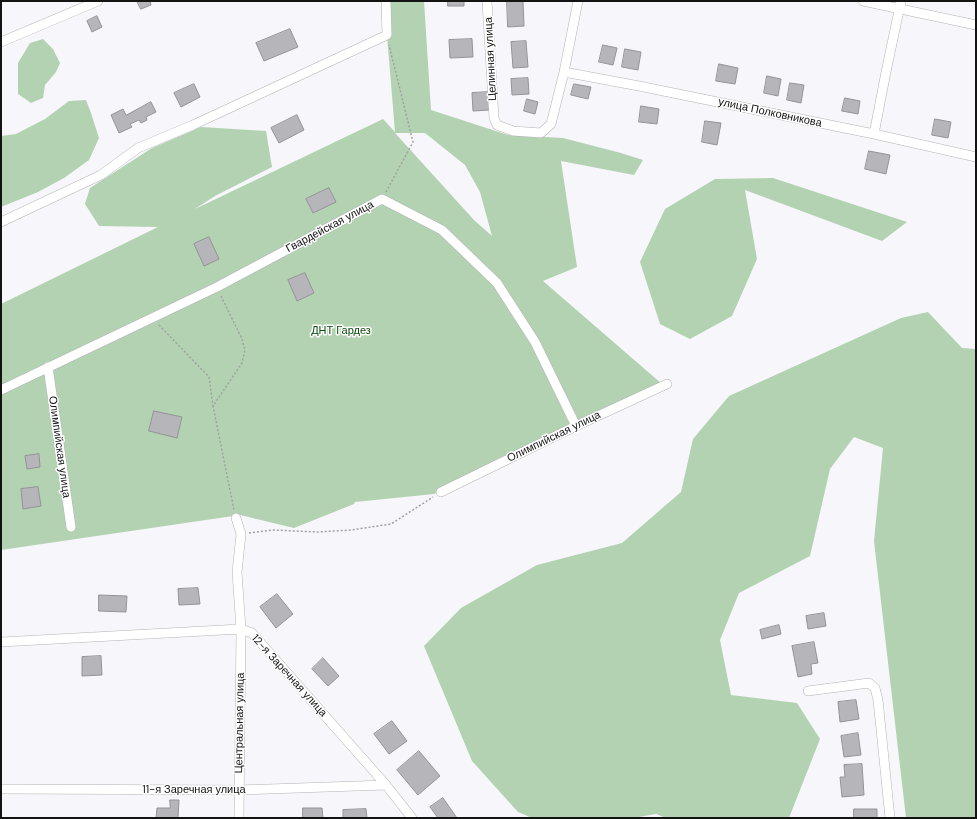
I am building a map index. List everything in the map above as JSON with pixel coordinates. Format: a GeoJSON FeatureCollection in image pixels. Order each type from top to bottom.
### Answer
{"type":"FeatureCollection","features":[{"type":"Feature","properties":{"kind":"street"},"geometry":{"type":"LineString","coordinates":[[1,42],[98,1]]}},
{"type":"Feature","properties":{"kind":"street"},"geometry":{"type":"LineString","coordinates":[[1,222],[101,175],[138,148],[200,122],[387,35],[386,1]]}},
{"type":"Feature","properties":{"kind":"street","name":"Целинная улица"},"geometry":{"type":"LineString","coordinates":[[487,1],[494,118],[497,125],[513,131],[541,133],[551,124],[564,72]]}},
{"type":"Feature","properties":{"kind":"street"},"geometry":{"type":"LineString","coordinates":[[564,72],[578,1]]}},
{"type":"Feature","properties":{"kind":"street"},"geometry":{"type":"LineString","coordinates":[[863,1],[901,5],[976,25]]}},
{"type":"Feature","properties":{"kind":"street"},"geometry":{"type":"LineString","coordinates":[[874,134],[901,5]]}},
{"type":"Feature","properties":{"kind":"street","name":"улица Полковникова"},"geometry":{"type":"LineString","coordinates":[[564,72],[874,134],[976,157]]}},
{"type":"Feature","properties":{"kind":"street","name":"Гвардейская улица"},"geometry":{"type":"LineString","coordinates":[[1,390],[217,287],[382,199],[442,230],[497,283],[535,342],[576,426]]}},
{"type":"Feature","properties":{"kind":"street","name":"Олимпийская улица"},"geometry":{"type":"LineString","coordinates":[[48,367],[71,527]]}},
{"type":"Feature","properties":{"kind":"street","name":"Олимпийская улица"},"geometry":{"type":"LineString","coordinates":[[441,492],[576,426],[667,384]]}},
{"type":"Feature","properties":{"kind":"street"},"geometry":{"type":"LineString","coordinates":[[236,518],[242,534]]}},
{"type":"Feature","properties":{"kind":"street","name":"Центральная улица"},"geometry":{"type":"LineString","coordinates":[[239,818],[241,629],[237,572],[242,534]]}},
{"type":"Feature","properties":{"kind":"street","name":"12-я Заречная улица"},"geometry":{"type":"LineString","coordinates":[[1,642],[241,629],[252,633],[386,785],[412,818]]}},
{"type":"Feature","properties":{"kind":"street"},"geometry":{"type":"LineString","coordinates":[[808,691],[870,683],[875,688],[878,700],[890,818]]}},
{"type":"Feature","properties":{"kind":"street","name":"11-я Заречная улица"},"geometry":{"type":"LineString","coordinates":[[1,789],[239,790],[386,785]]}},
{"type":"Feature","properties":{"kind":"path"},"geometry":{"type":"LineString","coordinates":[[382,199],[413,142],[387,35]]}},
{"type":"Feature","properties":{"kind":"path"},"geometry":{"type":"LineString","coordinates":[[213,406],[242,363],[245,350],[242,339],[217,287]]}},
{"type":"Feature","properties":{"kind":"path"},"geometry":{"type":"LineString","coordinates":[[152,318],[209,377],[213,406],[236,518]]}},
{"type":"Feature","properties":{"kind":"path"},"geometry":{"type":"LineString","coordinates":[[242,534],[273,530],[324,532],[351,530],[391,524],[441,492]]}},
{"type":"Feature","properties":{"kind":"green space","name":"ДНТ Гардез"},"geometry":{"type":"Polygon","coordinates":[[[388,1],[424,1],[431,110],[508,135],[563,138],[643,160],[634,175],[561,161],[577,267],[543,281],[662,384],[434,494],[355,502],[354,504],[294,528],[240,515],[1,550],[1,304],[158,227],[99,226],[85,204],[90,188],[152,148],[201,127],[266,131],[272,167],[215,196],[195,209],[383,119],[395,132],[387,35],[388,1]],[[395,133],[474,220],[492,236],[480,192],[465,165],[425,133],[395,133]]]}},
{"type":"Feature","properties":{"kind":"green space"},"geometry":{"type":"Polygon","coordinates":[[[43,39],[53,49],[60,63],[56,72],[45,85],[43,98],[31,103],[18,94],[18,63],[30,43],[43,39]]]}},
{"type":"Feature","properties":{"kind":"green space"},"geometry":{"type":"Polygon","coordinates":[[[86,100],[99,138],[89,160],[64,178],[38,192],[1,207],[1,136],[16,134],[45,119],[69,101],[86,100]]]}},
{"type":"Feature","properties":{"kind":"green space"},"geometry":{"type":"Polygon","coordinates":[[[773,178],[907,222],[882,241],[745,190],[757,259],[732,316],[690,339],[660,324],[640,262],[665,209],[715,179],[773,178]]]}},
{"type":"Feature","properties":{"kind":"green space"},"geometry":{"type":"Polygon","coordinates":[[[928,312],[962,348],[976,349],[976,818],[906,818],[874,541],[883,448],[854,437],[830,469],[810,556],[739,593],[720,640],[731,695],[797,703],[820,739],[789,818],[666,818],[656,814],[633,818],[532,818],[518,812],[472,761],[424,646],[461,608],[537,565],[622,543],[681,492],[693,439],[729,396],[901,318],[928,312]]]}},
{"type":"Feature","properties":{"kind":"building"},"geometry":{"type":"Polygon","coordinates":[[[137,1],[150,1],[151,5],[141,9],[137,1]]]}},
{"type":"Feature","properties":{"kind":"building"},"geometry":{"type":"Polygon","coordinates":[[[448,1],[464,1],[464,6],[448,6],[448,1]]]}},
{"type":"Feature","properties":{"kind":"building"},"geometry":{"type":"Polygon","coordinates":[[[507,1],[523,1],[524,26],[508,27],[507,1]]]}},
{"type":"Feature","properties":{"kind":"building"},"geometry":{"type":"Polygon","coordinates":[[[97,16],[102,27],[92,32],[87,21],[97,16]]]}},
{"type":"Feature","properties":{"kind":"building"},"geometry":{"type":"Polygon","coordinates":[[[290,29],[298,47],[264,61],[256,43],[290,29]]]}},
{"type":"Feature","properties":{"kind":"building"},"geometry":{"type":"Polygon","coordinates":[[[472,39],[473,57],[450,58],[449,40],[472,39]]]}},
{"type":"Feature","properties":{"kind":"building"},"geometry":{"type":"Polygon","coordinates":[[[526,41],[528,67],[513,68],[511,42],[526,41]]]}},
{"type":"Feature","properties":{"kind":"building"},"geometry":{"type":"Polygon","coordinates":[[[603,45],[617,48],[613,65],[599,62],[603,45]]]}},
{"type":"Feature","properties":{"kind":"building"},"geometry":{"type":"Polygon","coordinates":[[[625,49],[641,52],[638,70],[622,67],[625,49]]]}},
{"type":"Feature","properties":{"kind":"building"},"geometry":{"type":"Polygon","coordinates":[[[719,64],[738,68],[735,84],[716,81],[719,64]]]}},
{"type":"Feature","properties":{"kind":"building"},"geometry":{"type":"Polygon","coordinates":[[[767,76],[781,79],[778,96],[764,93],[767,76]]]}},
{"type":"Feature","properties":{"kind":"building"},"geometry":{"type":"Polygon","coordinates":[[[528,78],[529,94],[512,95],[511,79],[528,78]]]}},
{"type":"Feature","properties":{"kind":"building"},"geometry":{"type":"Polygon","coordinates":[[[790,83],[804,85],[801,103],[787,100],[790,83]]]}},
{"type":"Feature","properties":{"kind":"building"},"geometry":{"type":"Polygon","coordinates":[[[194,84],[200,97],[181,107],[174,93],[194,84]]]}},
{"type":"Feature","properties":{"kind":"building"},"geometry":{"type":"Polygon","coordinates":[[[574,84],[591,87],[588,99],[571,95],[574,84]]]}},
{"type":"Feature","properties":{"kind":"building"},"geometry":{"type":"Polygon","coordinates":[[[489,92],[490,110],[473,111],[472,93],[489,92]]]}},
{"type":"Feature","properties":{"kind":"building"},"geometry":{"type":"Polygon","coordinates":[[[845,98],[860,101],[858,114],[842,111],[845,98]]]}},
{"type":"Feature","properties":{"kind":"building"},"geometry":{"type":"Polygon","coordinates":[[[527,99],[538,102],[535,114],[524,111],[527,99]]]}},
{"type":"Feature","properties":{"kind":"building"},"geometry":{"type":"Polygon","coordinates":[[[151,102],[156,112],[146,117],[147,120],[141,123],[139,120],[130,124],[132,127],[119,133],[111,115],[123,109],[126,115],[151,102]]]}},
{"type":"Feature","properties":{"kind":"building"},"geometry":{"type":"Polygon","coordinates":[[[641,106],[659,109],[657,124],[639,122],[641,106]]]}},
{"type":"Feature","properties":{"kind":"building"},"geometry":{"type":"Polygon","coordinates":[[[297,115],[304,130],[279,143],[271,128],[297,115]]]}},
{"type":"Feature","properties":{"kind":"building"},"geometry":{"type":"Polygon","coordinates":[[[935,119],[951,122],[948,138],[932,135],[935,119]]]}},
{"type":"Feature","properties":{"kind":"building"},"geometry":{"type":"Polygon","coordinates":[[[705,121],[721,123],[717,145],[702,142],[705,121]]]}},
{"type":"Feature","properties":{"kind":"building"},"geometry":{"type":"Polygon","coordinates":[[[869,151],[890,155],[886,174],[865,169],[869,151]]]}},
{"type":"Feature","properties":{"kind":"building"},"geometry":{"type":"Polygon","coordinates":[[[329,188],[336,202],[313,213],[306,199],[329,188]]]}},
{"type":"Feature","properties":{"kind":"building"},"geometry":{"type":"Polygon","coordinates":[[[209,237],[219,259],[204,266],[194,244],[209,237]]]}},
{"type":"Feature","properties":{"kind":"building"},"geometry":{"type":"Polygon","coordinates":[[[305,273],[314,293],[297,301],[288,280],[305,273]]]}},
{"type":"Feature","properties":{"kind":"building"},"geometry":{"type":"Polygon","coordinates":[[[154,411],[182,417],[177,438],[149,431],[154,411]]]}},
{"type":"Feature","properties":{"kind":"building"},"geometry":{"type":"Polygon","coordinates":[[[39,454],[40,467],[27,469],[25,456],[39,454]]]}},
{"type":"Feature","properties":{"kind":"building"},"geometry":{"type":"Polygon","coordinates":[[[38,487],[41,506],[23,509],[21,489],[38,487]]]}},
{"type":"Feature","properties":{"kind":"building"},"geometry":{"type":"Polygon","coordinates":[[[198,588],[200,604],[179,605],[178,589],[198,588]]]}},
{"type":"Feature","properties":{"kind":"building"},"geometry":{"type":"Polygon","coordinates":[[[277,594],[293,614],[276,628],[260,607],[277,594]]]}},
{"type":"Feature","properties":{"kind":"building"},"geometry":{"type":"Polygon","coordinates":[[[99,595],[127,596],[126,612],[99,611],[99,595]]]}},
{"type":"Feature","properties":{"kind":"building"},"geometry":{"type":"Polygon","coordinates":[[[824,613],[826,626],[808,629],[806,616],[824,613]]]}},
{"type":"Feature","properties":{"kind":"building"},"geometry":{"type":"Polygon","coordinates":[[[779,625],[781,634],[762,639],[760,630],[779,625]]]}},
{"type":"Feature","properties":{"kind":"building"},"geometry":{"type":"Polygon","coordinates":[[[814,642],[818,663],[811,664],[812,674],[798,677],[792,646],[814,642]]]}},
{"type":"Feature","properties":{"kind":"building"},"geometry":{"type":"Polygon","coordinates":[[[101,656],[102,675],[82,676],[82,657],[101,656]]]}},
{"type":"Feature","properties":{"kind":"building"},"geometry":{"type":"Polygon","coordinates":[[[323,658],[339,676],[328,686],[312,669],[323,658]]]}},
{"type":"Feature","properties":{"kind":"building"},"geometry":{"type":"Polygon","coordinates":[[[856,700],[859,719],[840,722],[838,702],[856,700]]]}},
{"type":"Feature","properties":{"kind":"building"},"geometry":{"type":"Polygon","coordinates":[[[392,721],[407,741],[389,754],[374,734],[392,721]]]}},
{"type":"Feature","properties":{"kind":"building"},"geometry":{"type":"Polygon","coordinates":[[[858,733],[861,755],[844,757],[841,736],[858,733]]]}},
{"type":"Feature","properties":{"kind":"building"},"geometry":{"type":"Polygon","coordinates":[[[419,751],[440,776],[418,795],[397,770],[419,751]]]}},
{"type":"Feature","properties":{"kind":"building"},"geometry":{"type":"Polygon","coordinates":[[[862,764],[864,795],[842,797],[840,777],[845,777],[844,765],[862,764]]]}},
{"type":"Feature","properties":{"kind":"building"},"geometry":{"type":"Polygon","coordinates":[[[443,798],[457,818],[438,818],[430,807],[443,798]]]}},
{"type":"Feature","properties":{"kind":"building"},"geometry":{"type":"Polygon","coordinates":[[[170,800],[179,800],[178,818],[156,818],[157,808],[170,808],[170,800]]]}},
{"type":"Feature","properties":{"kind":"building"},"geometry":{"type":"Polygon","coordinates":[[[303,808],[322,808],[323,818],[303,818],[303,808]]]}},
{"type":"Feature","properties":{"kind":"building"},"geometry":{"type":"Polygon","coordinates":[[[366,809],[367,818],[343,818],[343,810],[366,809]]]}},
{"type":"Feature","properties":{"kind":"building"},"geometry":{"type":"Polygon","coordinates":[[[854,809],[877,809],[877,818],[854,818],[854,809]]]}}]}
